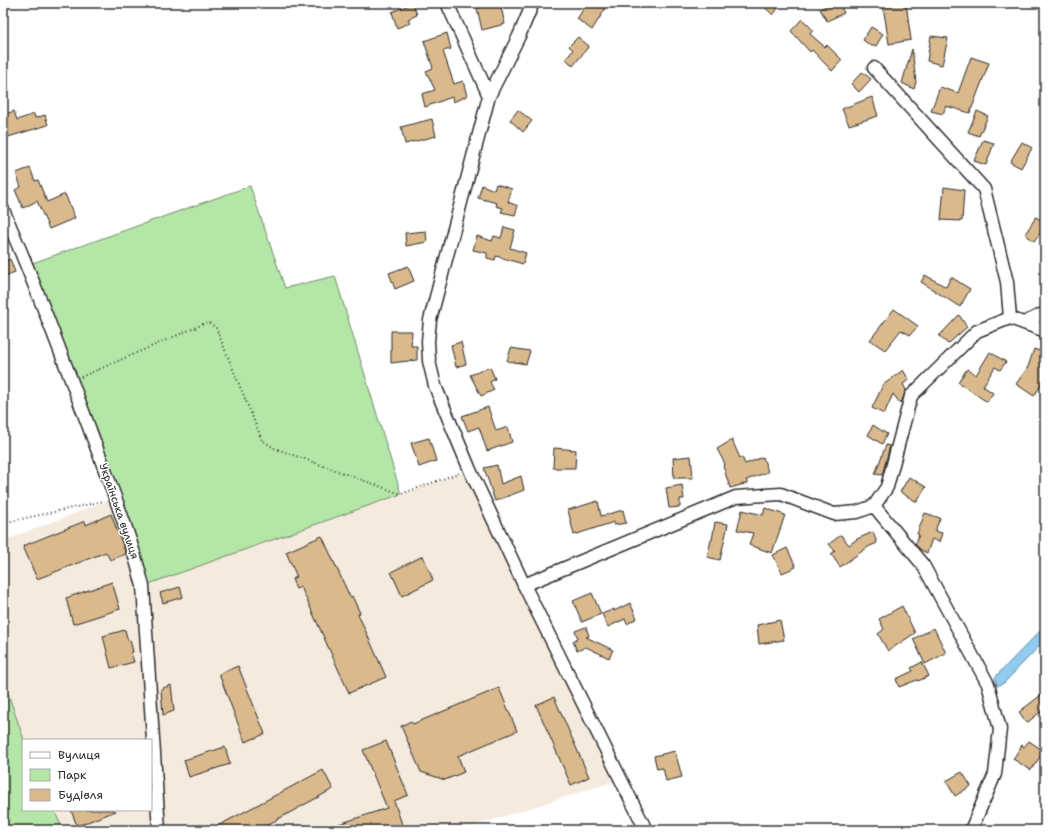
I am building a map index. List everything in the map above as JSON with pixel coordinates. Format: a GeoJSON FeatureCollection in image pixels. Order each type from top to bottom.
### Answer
{"type":"FeatureCollection","features":[{"type":"Feature","properties":{"kind":"street"},"geometry":{"type":"LineString","coordinates":[[447,3],[489,96]]}},
{"type":"Feature","properties":{"kind":"street"},"geometry":{"type":"LineString","coordinates":[[533,3],[519,36],[489,96],[435,296],[430,320],[428,341],[429,361],[435,386],[470,470],[524,585],[646,830]]}},
{"type":"Feature","properties":{"kind":"street"},"geometry":{"type":"LineString","coordinates":[[874,68],[984,190],[1007,282],[1010,318]]}},
{"type":"Feature","properties":{"kind":"street","name":"Українська вулиця"},"geometry":{"type":"LineString","coordinates":[[3,210],[27,265],[72,381],[136,554],[143,586],[159,830]]}},
{"type":"Feature","properties":{"kind":"street"},"geometry":{"type":"LineString","coordinates":[[1024,323],[1045,313]]}},
{"type":"Feature","properties":{"kind":"street"},"geometry":{"type":"LineString","coordinates":[[524,585],[736,497],[781,494],[834,514],[857,512],[874,506],[887,487],[911,396],[977,330],[1010,318],[1045,331]]}},
{"type":"Feature","properties":{"kind":"street"},"geometry":{"type":"LineString","coordinates":[[874,506],[923,565],[988,684],[1000,729],[995,774],[971,830]]}},
{"type":"Feature","properties":{"kind":"path"},"geometry":{"type":"LineString","coordinates":[[72,381],[208,322],[216,328],[262,440],[274,448],[401,494],[470,470]]}},
{"type":"Feature","properties":{"kind":"path"},"geometry":{"type":"LineString","coordinates":[[3,523],[115,498]]}},
{"type":"Feature","properties":{"kind":"shaded area"},"geometry":{"type":"Polygon","coordinates":[[[470,470],[622,779],[460,830],[63,830],[54,811],[152,811],[152,739],[24,739],[3,679],[3,541],[115,498],[143,586],[470,470]]]}},
{"type":"Feature","properties":{"kind":"green space"},"geometry":{"type":"Polygon","coordinates":[[[250,186],[285,288],[335,276],[401,494],[143,586],[27,265],[250,186]]]}},
{"type":"Feature","properties":{"kind":"green space"},"geometry":{"type":"Polygon","coordinates":[[[3,679],[24,739],[22,739],[22,811],[54,811],[63,830],[3,830],[3,679]]]}},
{"type":"Feature","properties":{"kind":"water"},"geometry":{"type":"Polygon","coordinates":[[[1045,626],[1045,640],[1004,683],[997,686],[995,677],[1045,626]]]}},
{"type":"Feature","properties":{"kind":"building"},"geometry":{"type":"Polygon","coordinates":[[[413,3],[417,15],[408,19],[410,23],[397,28],[392,12],[413,3]]]}},
{"type":"Feature","properties":{"kind":"building"},"geometry":{"type":"Polygon","coordinates":[[[500,3],[505,24],[482,30],[477,8],[500,3]]]}},
{"type":"Feature","properties":{"kind":"building"},"geometry":{"type":"Polygon","coordinates":[[[587,3],[597,3],[605,9],[592,30],[577,19],[587,3]]]}},
{"type":"Feature","properties":{"kind":"building"},"geometry":{"type":"Polygon","coordinates":[[[760,3],[775,3],[779,7],[773,15],[760,3]]]}},
{"type":"Feature","properties":{"kind":"building"},"geometry":{"type":"Polygon","coordinates":[[[824,3],[839,3],[844,13],[827,21],[820,9],[826,6],[824,3]]]}},
{"type":"Feature","properties":{"kind":"building"},"geometry":{"type":"Polygon","coordinates":[[[906,3],[911,40],[889,44],[883,6],[906,3]]]}},
{"type":"Feature","properties":{"kind":"building"},"geometry":{"type":"Polygon","coordinates":[[[802,19],[813,30],[810,34],[825,47],[827,45],[842,60],[832,71],[812,50],[810,52],[791,31],[802,19]]]}},
{"type":"Feature","properties":{"kind":"building"},"geometry":{"type":"Polygon","coordinates":[[[871,27],[883,34],[876,46],[871,46],[863,40],[871,27]]]}},
{"type":"Feature","properties":{"kind":"building"},"geometry":{"type":"Polygon","coordinates":[[[447,33],[451,49],[443,51],[454,84],[463,81],[467,96],[453,102],[452,97],[425,107],[422,94],[435,90],[426,71],[433,68],[424,41],[447,33]]]}},
{"type":"Feature","properties":{"kind":"building"},"geometry":{"type":"Polygon","coordinates":[[[931,36],[948,38],[942,65],[927,61],[931,36]]]}},
{"type":"Feature","properties":{"kind":"building"},"geometry":{"type":"Polygon","coordinates":[[[578,37],[589,46],[573,66],[566,59],[573,50],[569,46],[578,37]]]}},
{"type":"Feature","properties":{"kind":"building"},"geometry":{"type":"Polygon","coordinates":[[[912,49],[916,82],[914,89],[902,83],[912,49]]]}},
{"type":"Feature","properties":{"kind":"building"},"geometry":{"type":"Polygon","coordinates":[[[971,57],[989,63],[970,113],[946,106],[943,114],[931,111],[940,87],[958,93],[971,57]]]}},
{"type":"Feature","properties":{"kind":"building"},"geometry":{"type":"Polygon","coordinates":[[[862,72],[871,79],[859,92],[851,84],[862,72]]]}},
{"type":"Feature","properties":{"kind":"building"},"geometry":{"type":"Polygon","coordinates":[[[872,97],[878,116],[849,125],[842,109],[872,97]]]}},
{"type":"Feature","properties":{"kind":"building"},"geometry":{"type":"Polygon","coordinates":[[[518,110],[532,121],[523,132],[510,120],[518,110]]]}},
{"type":"Feature","properties":{"kind":"building"},"geometry":{"type":"Polygon","coordinates":[[[14,111],[17,120],[34,114],[35,118],[45,115],[48,125],[8,137],[3,124],[3,115],[14,111]]]}},
{"type":"Feature","properties":{"kind":"building"},"geometry":{"type":"Polygon","coordinates":[[[977,111],[988,116],[979,136],[968,132],[977,111]]]}},
{"type":"Feature","properties":{"kind":"building"},"geometry":{"type":"Polygon","coordinates":[[[432,119],[436,136],[405,144],[401,127],[432,119]]]}},
{"type":"Feature","properties":{"kind":"building"},"geometry":{"type":"Polygon","coordinates":[[[983,140],[994,143],[986,165],[974,161],[983,140]]]}},
{"type":"Feature","properties":{"kind":"building"},"geometry":{"type":"Polygon","coordinates":[[[1022,142],[1032,148],[1021,168],[1010,162],[1022,142]]]}},
{"type":"Feature","properties":{"kind":"building"},"geometry":{"type":"Polygon","coordinates":[[[30,168],[35,181],[38,180],[47,202],[65,194],[75,218],[49,229],[37,201],[23,208],[15,190],[21,187],[16,173],[30,168]]]}},
{"type":"Feature","properties":{"kind":"building"},"geometry":{"type":"Polygon","coordinates":[[[496,184],[512,189],[508,202],[518,206],[515,215],[501,212],[503,208],[496,206],[497,203],[478,198],[482,185],[494,190],[496,184]]]}},
{"type":"Feature","properties":{"kind":"building"},"geometry":{"type":"Polygon","coordinates":[[[944,187],[964,190],[962,221],[941,220],[944,187]]]}},
{"type":"Feature","properties":{"kind":"building"},"geometry":{"type":"Polygon","coordinates":[[[1036,217],[1045,223],[1045,227],[1034,241],[1025,234],[1036,217]]]}},
{"type":"Feature","properties":{"kind":"building"},"geometry":{"type":"Polygon","coordinates":[[[504,227],[515,230],[510,248],[526,253],[523,264],[496,256],[495,260],[487,258],[487,253],[473,250],[477,236],[492,241],[494,236],[501,238],[504,227]]]}},
{"type":"Feature","properties":{"kind":"building"},"geometry":{"type":"Polygon","coordinates":[[[426,231],[427,242],[406,246],[405,233],[426,231]]]}},
{"type":"Feature","properties":{"kind":"building"},"geometry":{"type":"Polygon","coordinates":[[[10,259],[15,272],[3,277],[3,262],[10,259]]]}},
{"type":"Feature","properties":{"kind":"building"},"geometry":{"type":"Polygon","coordinates":[[[408,266],[414,281],[395,289],[389,273],[408,266]]]}},
{"type":"Feature","properties":{"kind":"building"},"geometry":{"type":"Polygon","coordinates":[[[925,275],[946,287],[951,277],[970,289],[960,307],[921,282],[925,275]]]}},
{"type":"Feature","properties":{"kind":"building"},"geometry":{"type":"Polygon","coordinates":[[[894,309],[918,326],[910,335],[901,330],[885,350],[870,340],[894,309]]]}},
{"type":"Feature","properties":{"kind":"building"},"geometry":{"type":"Polygon","coordinates":[[[959,315],[967,327],[948,344],[939,336],[959,315]]]}},
{"type":"Feature","properties":{"kind":"building"},"geometry":{"type":"Polygon","coordinates":[[[391,331],[412,331],[411,346],[417,346],[417,360],[391,363],[391,331]]]}},
{"type":"Feature","properties":{"kind":"building"},"geometry":{"type":"Polygon","coordinates":[[[461,342],[466,364],[456,367],[451,345],[461,342]]]}},
{"type":"Feature","properties":{"kind":"building"},"geometry":{"type":"Polygon","coordinates":[[[511,348],[530,351],[526,364],[507,361],[511,348]]]}},
{"type":"Feature","properties":{"kind":"building"},"geometry":{"type":"Polygon","coordinates":[[[1034,349],[1045,353],[1045,379],[1034,396],[1016,384],[1028,367],[1034,349]]]}},
{"type":"Feature","properties":{"kind":"building"},"geometry":{"type":"Polygon","coordinates":[[[990,352],[1006,362],[1000,370],[995,367],[983,386],[993,393],[987,402],[958,382],[967,369],[976,375],[990,352]]]}},
{"type":"Feature","properties":{"kind":"building"},"geometry":{"type":"Polygon","coordinates":[[[490,367],[495,379],[490,382],[494,390],[481,396],[470,375],[490,367]]]}},
{"type":"Feature","properties":{"kind":"building"},"geometry":{"type":"Polygon","coordinates":[[[903,370],[909,380],[903,384],[906,390],[902,401],[900,403],[893,394],[884,414],[872,408],[883,385],[903,370]]]}},
{"type":"Feature","properties":{"kind":"building"},"geometry":{"type":"Polygon","coordinates":[[[488,407],[496,431],[508,427],[512,442],[487,451],[479,427],[468,431],[462,416],[488,407]]]}},
{"type":"Feature","properties":{"kind":"building"},"geometry":{"type":"Polygon","coordinates":[[[873,425],[887,434],[882,444],[868,435],[873,425]]]}},
{"type":"Feature","properties":{"kind":"building"},"geometry":{"type":"Polygon","coordinates":[[[429,438],[436,461],[419,467],[411,443],[429,438]]]}},
{"type":"Feature","properties":{"kind":"building"},"geometry":{"type":"Polygon","coordinates":[[[732,440],[740,458],[742,457],[745,464],[763,457],[768,472],[746,480],[748,483],[730,488],[723,466],[725,464],[717,449],[732,440]]]}},
{"type":"Feature","properties":{"kind":"building"},"geometry":{"type":"Polygon","coordinates":[[[886,445],[890,446],[882,475],[875,474],[886,445]]]}},
{"type":"Feature","properties":{"kind":"building"},"geometry":{"type":"Polygon","coordinates":[[[554,448],[576,450],[575,468],[553,468],[554,448]]]}},
{"type":"Feature","properties":{"kind":"building"},"geometry":{"type":"Polygon","coordinates":[[[691,456],[693,478],[674,478],[673,458],[691,456]]]}},
{"type":"Feature","properties":{"kind":"building"},"geometry":{"type":"Polygon","coordinates":[[[497,465],[501,484],[521,476],[524,490],[495,501],[484,468],[497,465]]]}},
{"type":"Feature","properties":{"kind":"building"},"geometry":{"type":"Polygon","coordinates":[[[909,477],[926,487],[917,502],[900,492],[909,477]]]}},
{"type":"Feature","properties":{"kind":"building"},"geometry":{"type":"Polygon","coordinates":[[[682,485],[684,499],[680,499],[680,507],[669,508],[666,488],[682,485]]]}},
{"type":"Feature","properties":{"kind":"building"},"geometry":{"type":"Polygon","coordinates":[[[598,501],[601,516],[623,510],[626,523],[614,525],[614,522],[574,535],[568,510],[598,501]]]}},
{"type":"Feature","properties":{"kind":"building"},"geometry":{"type":"Polygon","coordinates":[[[765,508],[785,515],[772,553],[749,545],[753,533],[737,530],[742,510],[763,515],[765,508]]]}},
{"type":"Feature","properties":{"kind":"building"},"geometry":{"type":"Polygon","coordinates":[[[925,513],[940,518],[935,531],[942,533],[939,542],[932,539],[927,553],[915,544],[925,513]]]}},
{"type":"Feature","properties":{"kind":"building"},"geometry":{"type":"Polygon","coordinates":[[[111,514],[126,554],[110,560],[106,552],[37,579],[23,546],[85,521],[86,525],[111,514]]]}},
{"type":"Feature","properties":{"kind":"building"},"geometry":{"type":"Polygon","coordinates":[[[715,522],[728,524],[720,560],[707,557],[715,522]]]}},
{"type":"Feature","properties":{"kind":"building"},"geometry":{"type":"Polygon","coordinates":[[[873,532],[877,543],[868,547],[840,567],[831,554],[835,551],[829,544],[841,535],[849,545],[857,539],[873,532]]]}},
{"type":"Feature","properties":{"kind":"building"},"geometry":{"type":"Polygon","coordinates":[[[322,536],[350,597],[352,596],[360,613],[358,614],[386,677],[349,693],[301,587],[296,589],[292,579],[297,577],[286,552],[322,536]]]}},
{"type":"Feature","properties":{"kind":"building"},"geometry":{"type":"Polygon","coordinates":[[[787,548],[796,567],[782,573],[773,555],[787,548]]]}},
{"type":"Feature","properties":{"kind":"building"},"geometry":{"type":"Polygon","coordinates":[[[423,556],[433,580],[402,596],[391,572],[423,556]]]}},
{"type":"Feature","properties":{"kind":"building"},"geometry":{"type":"Polygon","coordinates":[[[112,582],[120,609],[73,624],[66,598],[112,582]]]}},
{"type":"Feature","properties":{"kind":"building"},"geometry":{"type":"Polygon","coordinates":[[[180,587],[183,597],[163,603],[160,593],[180,587]]]}},
{"type":"Feature","properties":{"kind":"building"},"geometry":{"type":"Polygon","coordinates":[[[592,593],[601,614],[582,622],[573,601],[592,593]]]}},
{"type":"Feature","properties":{"kind":"building"},"geometry":{"type":"Polygon","coordinates":[[[630,603],[637,618],[627,624],[625,619],[608,627],[602,614],[614,609],[614,611],[630,603]]]}},
{"type":"Feature","properties":{"kind":"building"},"geometry":{"type":"Polygon","coordinates":[[[902,606],[915,633],[888,651],[878,634],[884,629],[879,619],[902,606]]]}},
{"type":"Feature","properties":{"kind":"building"},"geometry":{"type":"Polygon","coordinates":[[[780,620],[784,640],[759,644],[757,625],[780,620]]]}},
{"type":"Feature","properties":{"kind":"building"},"geometry":{"type":"Polygon","coordinates":[[[586,627],[589,636],[586,637],[613,650],[609,658],[586,647],[577,651],[573,641],[578,638],[575,631],[586,627]]]}},
{"type":"Feature","properties":{"kind":"building"},"geometry":{"type":"Polygon","coordinates":[[[934,628],[946,653],[925,664],[913,639],[934,628]]]}},
{"type":"Feature","properties":{"kind":"building"},"geometry":{"type":"Polygon","coordinates":[[[125,630],[128,641],[130,640],[133,652],[131,653],[134,662],[111,668],[103,636],[125,630]]]}},
{"type":"Feature","properties":{"kind":"building"},"geometry":{"type":"Polygon","coordinates":[[[922,662],[929,676],[899,687],[896,679],[913,671],[911,668],[922,662]]]}},
{"type":"Feature","properties":{"kind":"building"},"geometry":{"type":"Polygon","coordinates":[[[238,666],[265,734],[245,742],[219,674],[238,666]]]}},
{"type":"Feature","properties":{"kind":"building"},"geometry":{"type":"Polygon","coordinates":[[[171,685],[174,711],[163,715],[161,689],[171,685]]]}},
{"type":"Feature","properties":{"kind":"building"},"geometry":{"type":"Polygon","coordinates":[[[499,688],[517,731],[458,756],[464,772],[445,780],[421,772],[401,726],[411,721],[413,724],[499,688]]]}},
{"type":"Feature","properties":{"kind":"building"},"geometry":{"type":"Polygon","coordinates":[[[1045,692],[1045,719],[1040,712],[1027,723],[1019,712],[1045,692]]]}},
{"type":"Feature","properties":{"kind":"building"},"geometry":{"type":"Polygon","coordinates":[[[554,697],[589,777],[571,785],[536,705],[554,697]]]}},
{"type":"Feature","properties":{"kind":"building"},"geometry":{"type":"Polygon","coordinates":[[[386,741],[408,795],[394,801],[404,830],[327,830],[327,828],[387,808],[363,750],[386,741]]]}},
{"type":"Feature","properties":{"kind":"building"},"geometry":{"type":"Polygon","coordinates":[[[1029,741],[1044,751],[1031,770],[1013,759],[1022,745],[1024,747],[1029,741]]]}},
{"type":"Feature","properties":{"kind":"building"},"geometry":{"type":"Polygon","coordinates":[[[225,747],[230,764],[189,777],[184,760],[225,747]]]}},
{"type":"Feature","properties":{"kind":"building"},"geometry":{"type":"Polygon","coordinates":[[[675,751],[682,777],[666,781],[663,768],[657,769],[654,756],[675,751]]]}},
{"type":"Feature","properties":{"kind":"building"},"geometry":{"type":"Polygon","coordinates":[[[323,770],[333,789],[258,830],[210,830],[323,770]]]}},
{"type":"Feature","properties":{"kind":"building"},"geometry":{"type":"Polygon","coordinates":[[[962,772],[971,786],[955,796],[946,781],[962,772]]]}},
{"type":"Feature","properties":{"kind":"building"},"geometry":{"type":"Polygon","coordinates":[[[71,811],[116,811],[77,826],[71,811]]]}}]}
